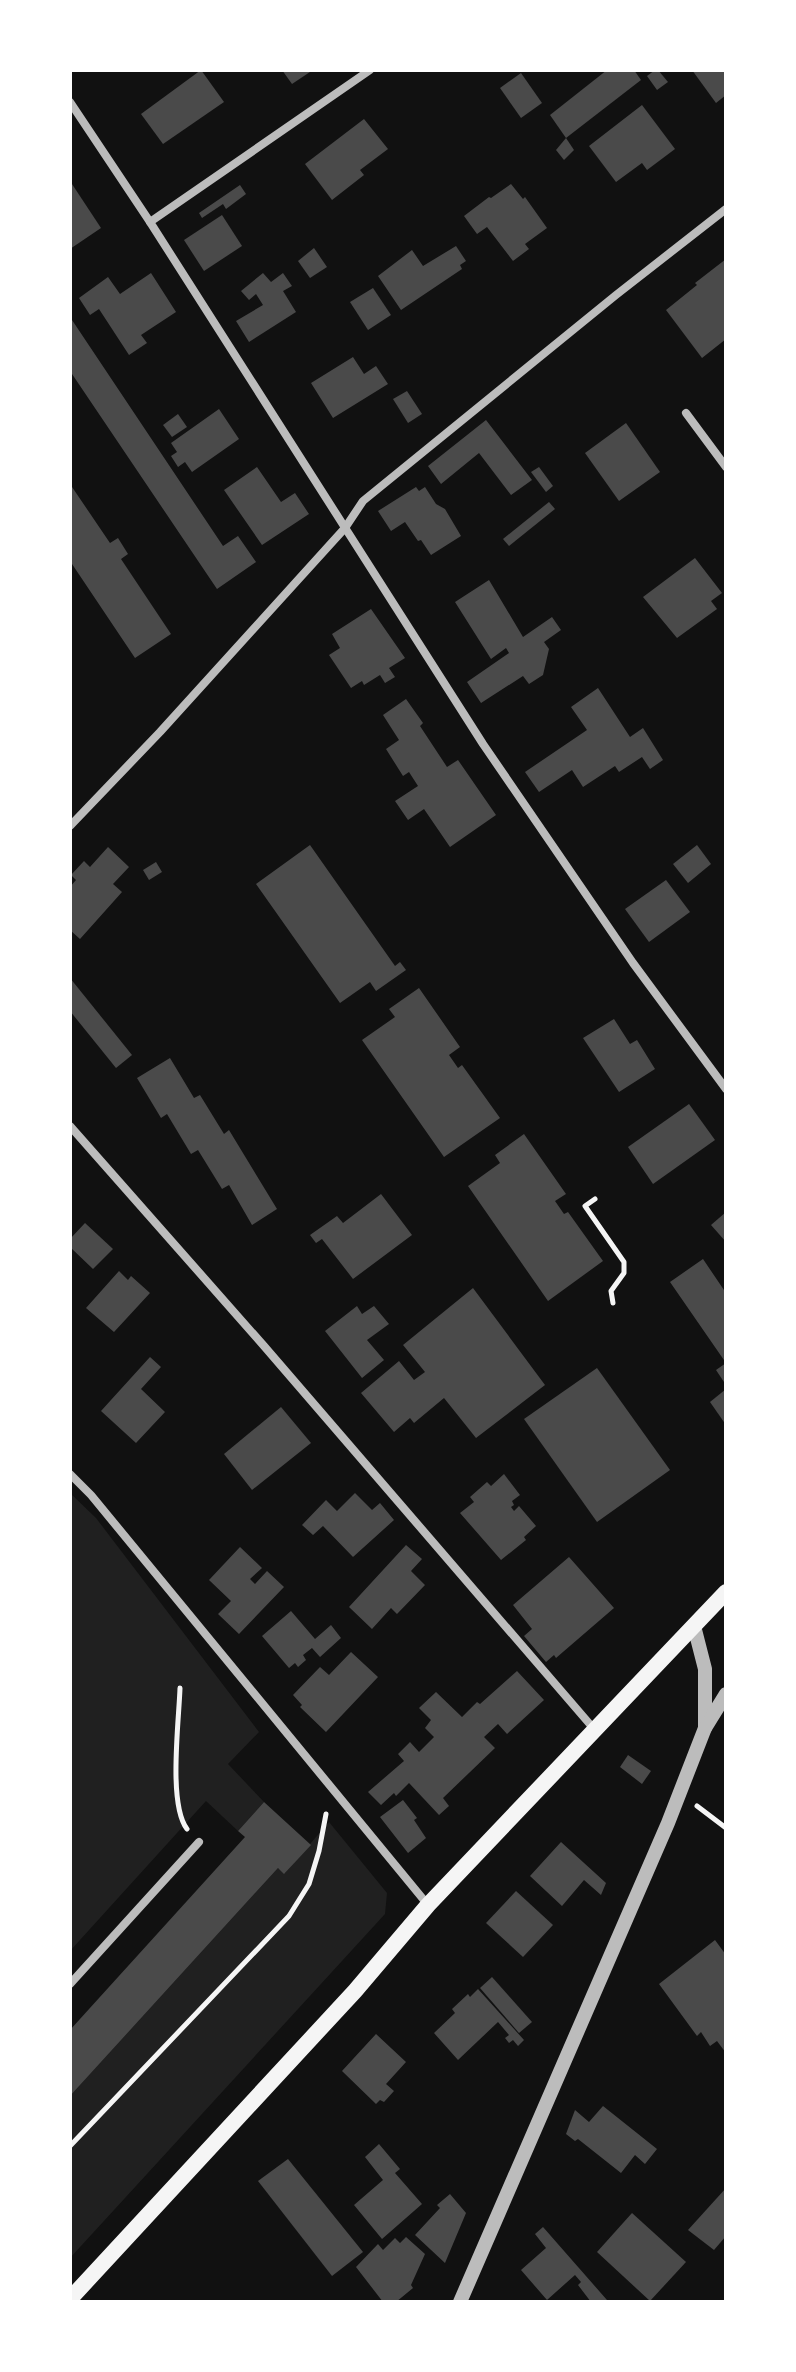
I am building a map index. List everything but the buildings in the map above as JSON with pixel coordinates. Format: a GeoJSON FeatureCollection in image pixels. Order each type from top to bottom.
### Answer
{"type":"FeatureCollection","features":[{"type":"Feature","properties":{"kind":"main road"},"geometry":{"type":"LineString","coordinates":[[70,2299],[355,1991],[428,1905],[726,1592]]}},
{"type":"Feature","properties":{"kind":"street"},"geometry":{"type":"LineString","coordinates":[[150,222],[370,70]]}},
{"type":"Feature","properties":{"kind":"street"},"geometry":{"type":"LineString","coordinates":[[70,102],[483,744],[633,963],[726,1089]]}},
{"type":"Feature","properties":{"kind":"street"},"geometry":{"type":"LineString","coordinates":[[70,826],[345,528],[363,501],[726,209]]}},
{"type":"Feature","properties":{"kind":"street"},"geometry":{"type":"LineString","coordinates":[[686,413],[726,467]]}},
{"type":"Feature","properties":{"kind":"street"},"geometry":{"type":"LineString","coordinates":[[70,1126],[594,1729]]}},
{"type":"Feature","properties":{"kind":"street"},"geometry":{"type":"LineString","coordinates":[[70,1474],[91,1495],[428,1905]]}},
{"type":"Feature","properties":{"kind":"street"},"geometry":{"type":"LineString","coordinates":[[694,1626],[705,1669],[705,1728]]}},
{"type":"Feature","properties":{"kind":"street"},"geometry":{"type":"LineString","coordinates":[[460,2302],[680,1794],[705,1728],[726,1694]]}},
{"type":"Feature","properties":{"kind":"street"},"geometry":{"type":"LineString","coordinates":[[70,1984],[199,1842]]}},
{"type":"Feature","properties":{"kind":"path"},"geometry":{"type":"LineString","coordinates":[[595,1199],[585,1206],[624,1262],[624,1273],[611,1291],[613,1303]]}},
{"type":"Feature","properties":{"kind":"path"},"geometry":{"type":"LineString","coordinates":[[180,1688],[176,1798],[183,1825],[199,1842]]}},
{"type":"Feature","properties":{"kind":"path"},"geometry":{"type":"LineString","coordinates":[[70,2146],[289,1916],[309,1884],[319,1851],[331,1786]]}},
{"type":"Feature","properties":{"kind":"path"},"geometry":{"type":"LineString","coordinates":[[680,1794],[726,1828]]}},
{"type":"Feature","properties":{"kind":"shaded area"},"geometry":{"type":"Polygon","coordinates":[[[70,1493],[96,1518],[259,1732],[228,1764],[264,1802],[238,1831],[206,1801],[70,1951],[70,1493]]]}},
{"type":"Feature","properties":{"kind":"shaded area"},"geometry":{"type":"Polygon","coordinates":[[[329,1822],[387,1893],[385,1914],[70,2258],[70,2096],[278,1868],[285,1873],[329,1822]]]}}]}
